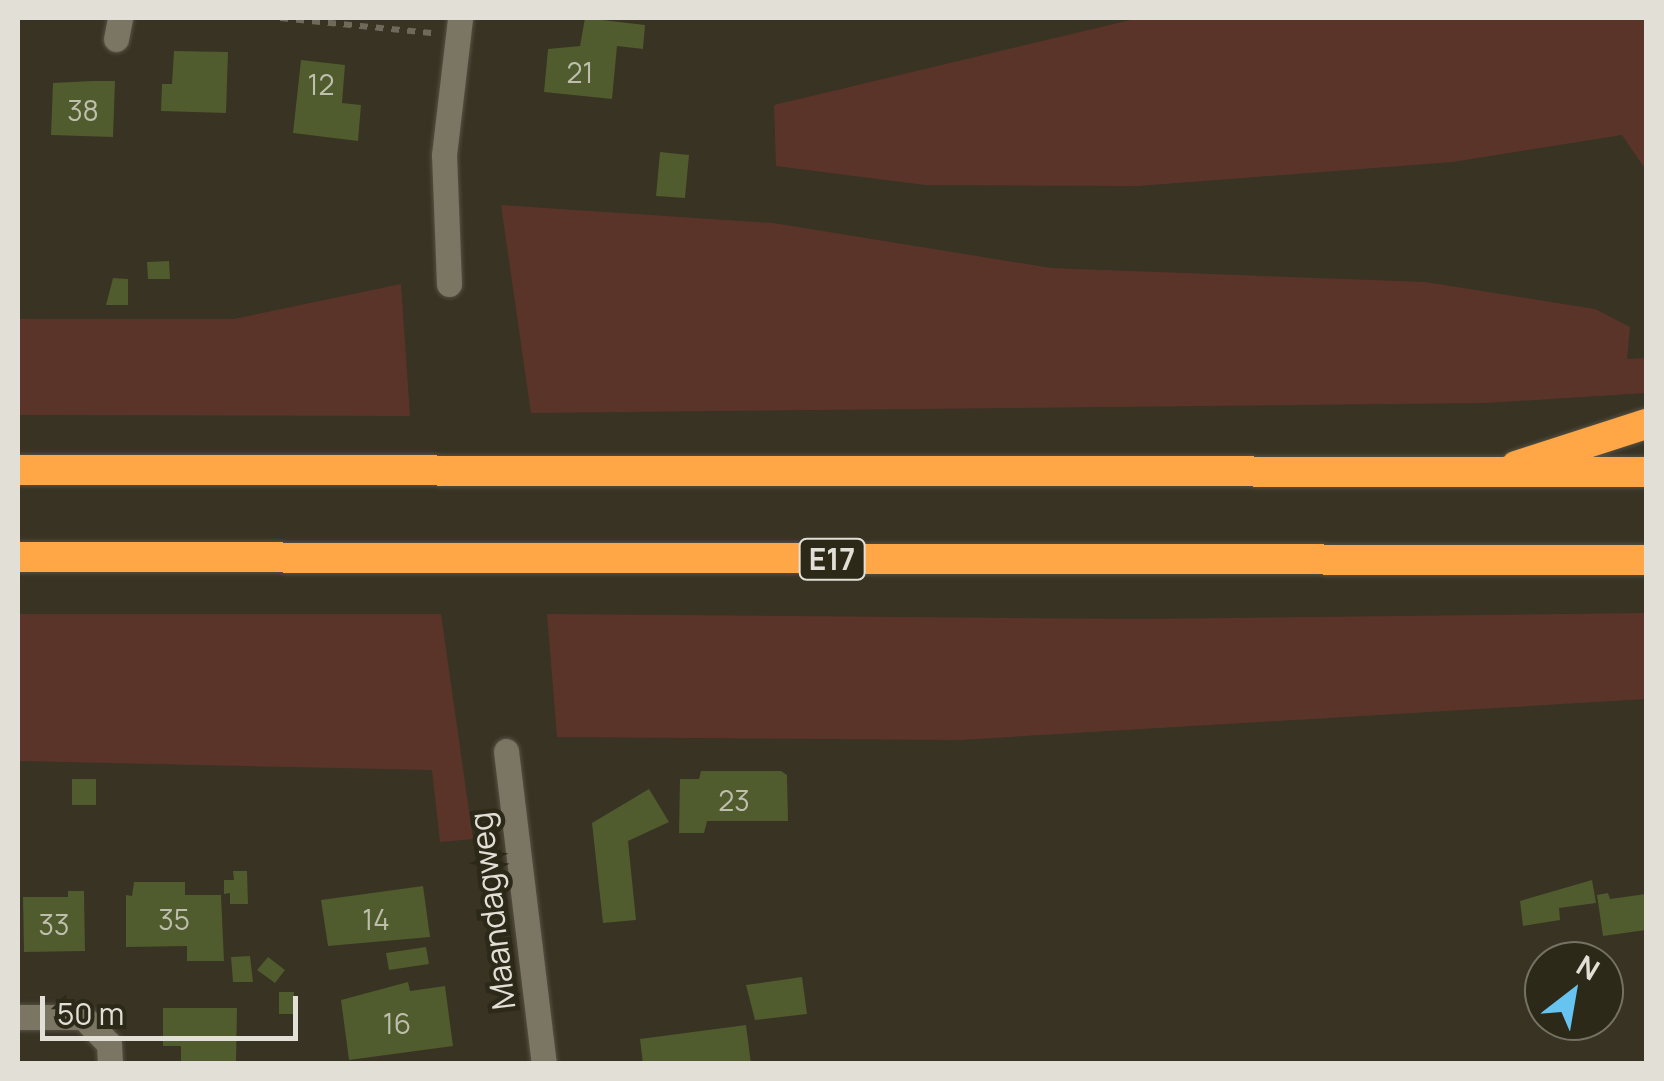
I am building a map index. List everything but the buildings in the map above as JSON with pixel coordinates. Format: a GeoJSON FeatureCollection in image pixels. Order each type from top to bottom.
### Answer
{"type":"FeatureCollection","features":[{"type":"Feature","properties":{"kind":"highway"},"geometry":{"type":"LineString","coordinates":[[1494,473],[1646,424]]}},
{"type":"Feature","properties":{"kind":"highway"},"geometry":{"type":"LineString","coordinates":[[18,470],[1646,472]]}},
{"type":"Feature","properties":{"kind":"highway","name":"E17"},"geometry":{"type":"LineString","coordinates":[[18,557],[1646,560]]}},
{"type":"Feature","properties":{"kind":"street"},"geometry":{"type":"LineString","coordinates":[[449,284],[444,155],[459,27]]}},
{"type":"Feature","properties":{"kind":"street","name":"Maandagweg"},"geometry":{"type":"LineString","coordinates":[[506,751],[544,1064]]}},
{"type":"Feature","properties":{"kind":"street"},"geometry":{"type":"LineString","coordinates":[[18,1017],[83,1017],[110,1044],[110,1064]]}},
{"type":"Feature","properties":{"kind":"path"},"geometry":{"type":"LineString","coordinates":[[280,18],[459,27]]}},
{"type":"Feature","properties":{"kind":"shaded area"},"geometry":{"type":"Polygon","coordinates":[[[1139,18],[1646,18],[1646,170],[1622,135],[1452,162],[1138,186],[925,185],[776,166],[774,105],[1139,18]]]}},
{"type":"Feature","properties":{"kind":"shaded area"},"geometry":{"type":"Polygon","coordinates":[[[501,205],[773,223],[1051,268],[1425,282],[1595,309],[1630,327],[1627,359],[1646,358],[1646,393],[1486,403],[531,413],[501,205]]]}},
{"type":"Feature","properties":{"kind":"shaded area"},"geometry":{"type":"Polygon","coordinates":[[[401,284],[410,416],[18,415],[18,319],[234,319],[401,284]]]}},
{"type":"Feature","properties":{"kind":"shaded area"},"geometry":{"type":"Polygon","coordinates":[[[1646,613],[1646,699],[959,740],[557,737],[547,614],[1138,619],[1646,613]]]}},
{"type":"Feature","properties":{"kind":"shaded area"},"geometry":{"type":"Polygon","coordinates":[[[18,614],[441,614],[473,839],[440,842],[432,770],[18,761],[18,614]]]}}]}
